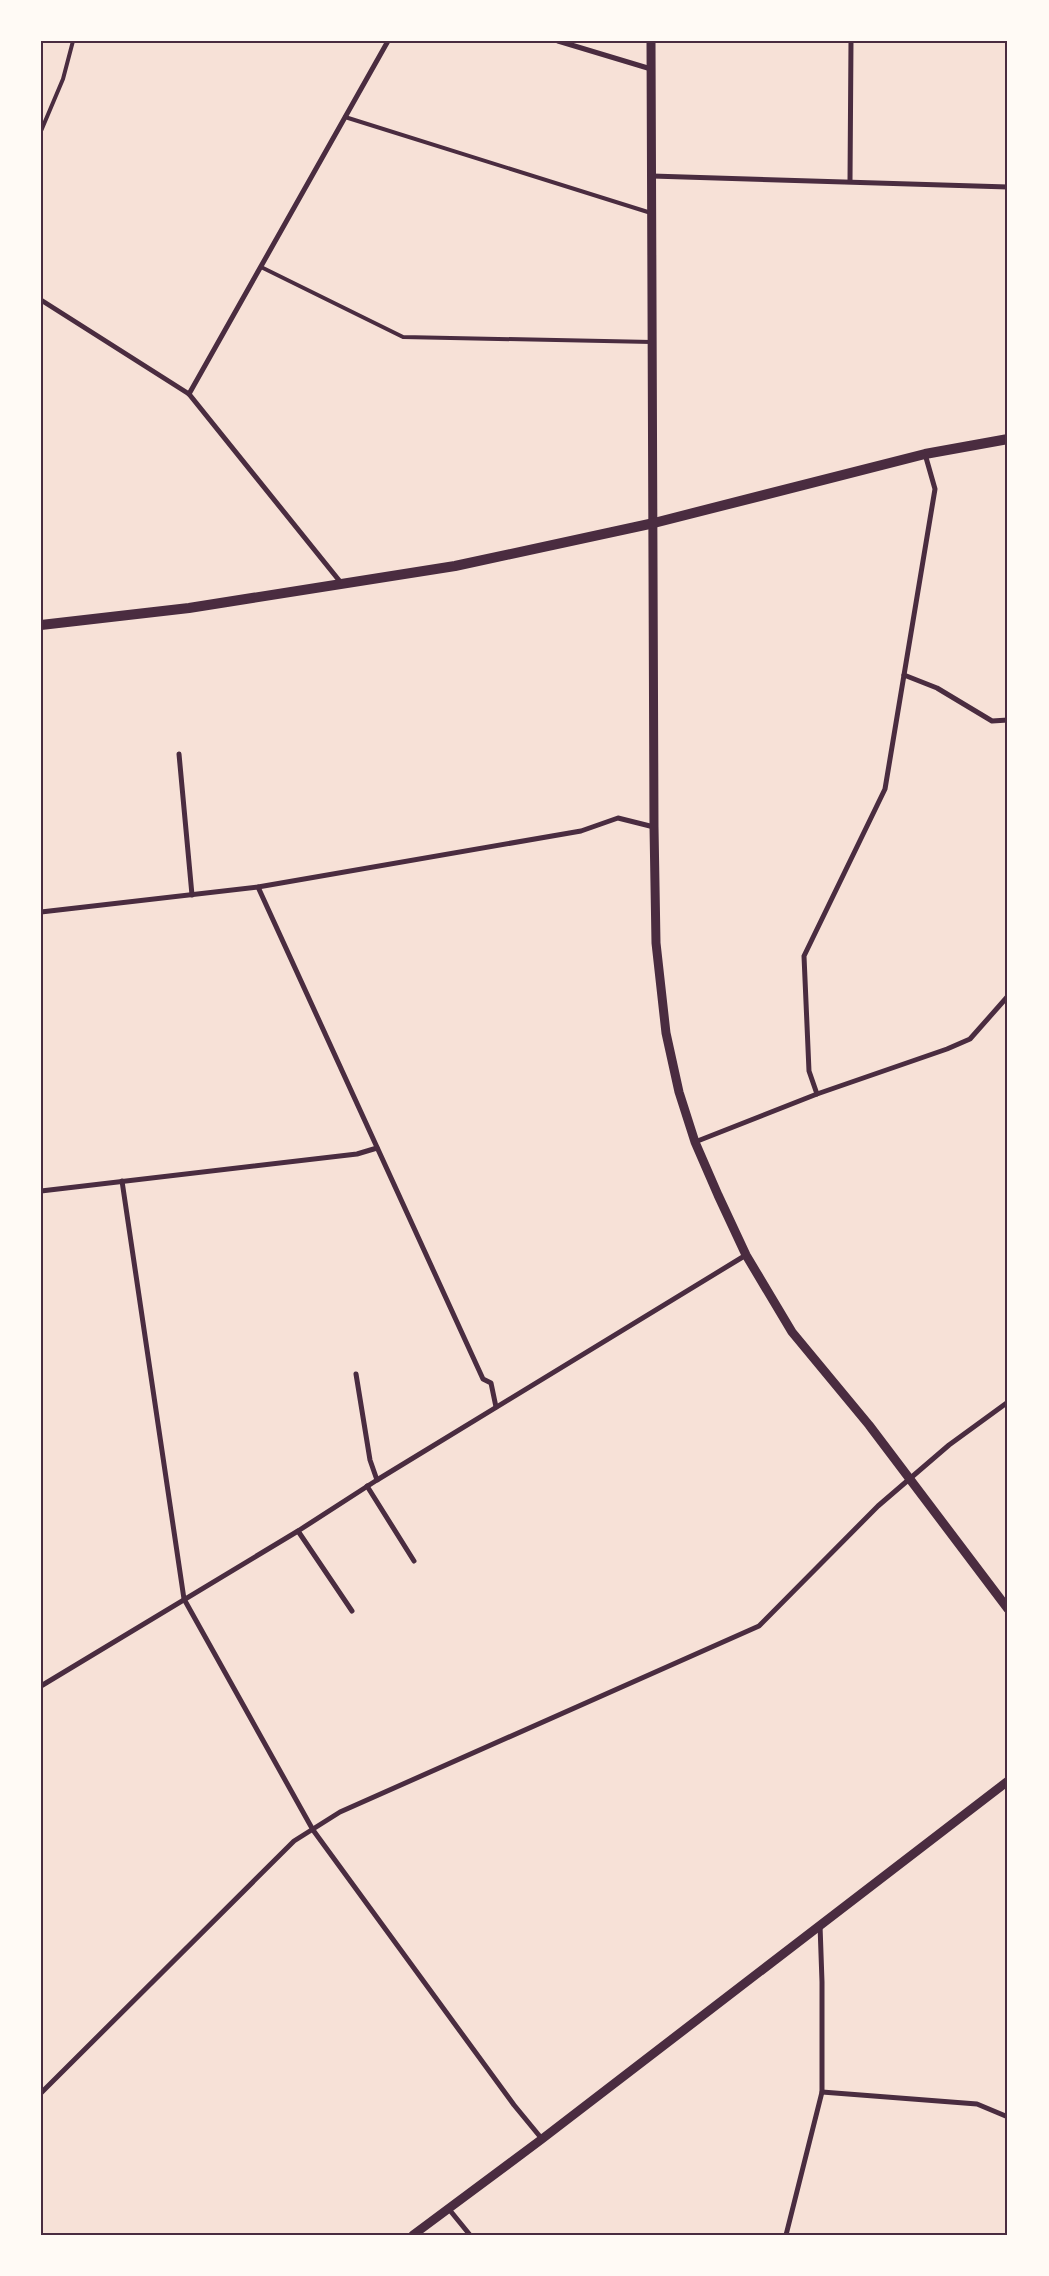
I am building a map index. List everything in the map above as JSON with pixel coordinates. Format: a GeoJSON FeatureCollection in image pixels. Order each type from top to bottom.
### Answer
{"type":"FeatureCollection","features":[{"type":"Feature","properties":{"kind":"main road"},"geometry":{"type":"LineString","coordinates":[[41,625],[189,608],[456,566],[654,523],[925,454],[1008,439]]}},
{"type":"Feature","properties":{"kind":"street"},"geometry":{"type":"LineString","coordinates":[[189,394],[388,41]]}},
{"type":"Feature","properties":{"kind":"street"},"geometry":{"type":"LineString","coordinates":[[558,41],[652,69]]}},
{"type":"Feature","properties":{"kind":"street"},"geometry":{"type":"LineString","coordinates":[[651,41],[656,943],[666,1033],[679,1092],[695,1142],[746,1255],[792,1332],[869,1425],[1008,1609]]}},
{"type":"Feature","properties":{"kind":"street"},"geometry":{"type":"LineString","coordinates":[[850,181],[851,41]]}},
{"type":"Feature","properties":{"kind":"street"},"geometry":{"type":"LineString","coordinates":[[652,176],[1008,187]]}},
{"type":"Feature","properties":{"kind":"street"},"geometry":{"type":"LineString","coordinates":[[41,300],[189,394],[343,585]]}},
{"type":"Feature","properties":{"kind":"street"},"geometry":{"type":"LineString","coordinates":[[817,1094],[809,1071],[804,956],[885,789],[935,489],[925,454]]}},
{"type":"Feature","properties":{"kind":"street"},"geometry":{"type":"LineString","coordinates":[[904,675],[937,688],[992,720],[1008,720]]}},
{"type":"Feature","properties":{"kind":"street"},"geometry":{"type":"LineString","coordinates":[[178,754],[192,895]]}},
{"type":"Feature","properties":{"kind":"street"},"geometry":{"type":"LineString","coordinates":[[41,912],[258,887],[581,831],[618,818],[654,827]]}},
{"type":"Feature","properties":{"kind":"street"},"geometry":{"type":"LineString","coordinates":[[258,887],[483,1378],[491,1383],[496,1407]]}},
{"type":"Feature","properties":{"kind":"street"},"geometry":{"type":"LineString","coordinates":[[695,1142],[817,1094],[947,1050],[970,1039],[1008,996]]}},
{"type":"Feature","properties":{"kind":"street"},"geometry":{"type":"LineString","coordinates":[[41,1191],[357,1154],[377,1148]]}},
{"type":"Feature","properties":{"kind":"street"},"geometry":{"type":"LineString","coordinates":[[122,1181],[184,1599],[314,1830],[514,2104],[542,2139]]}},
{"type":"Feature","properties":{"kind":"street"},"geometry":{"type":"LineString","coordinates":[[41,1686],[298,1531],[367,1486],[746,1255]]}},
{"type":"Feature","properties":{"kind":"street"},"geometry":{"type":"LineString","coordinates":[[356,1374],[370,1460],[377,1480]]}},
{"type":"Feature","properties":{"kind":"street"},"geometry":{"type":"LineString","coordinates":[[41,2093],[294,1841],[340,1812],[759,1626],[878,1506],[949,1445],[1008,1402]]}},
{"type":"Feature","properties":{"kind":"street"},"geometry":{"type":"LineString","coordinates":[[367,1486],[414,1561]]}},
{"type":"Feature","properties":{"kind":"street"},"geometry":{"type":"LineString","coordinates":[[298,1531],[352,1611]]}},
{"type":"Feature","properties":{"kind":"street"},"geometry":{"type":"LineString","coordinates":[[413,2235],[542,2139],[1008,1781]]}},
{"type":"Feature","properties":{"kind":"street"},"geometry":{"type":"LineString","coordinates":[[786,2235],[822,2092],[820,1925]]}},
{"type":"Feature","properties":{"kind":"street"},"geometry":{"type":"LineString","coordinates":[[822,2092],[977,2104],[1008,2117]]}},
{"type":"Feature","properties":{"kind":"street"},"geometry":{"type":"LineString","coordinates":[[448,2208],[470,2235]]}},
{"type":"Feature","properties":{"kind":"lane"},"geometry":{"type":"LineString","coordinates":[[41,131],[63,79],[73,41]]}},
{"type":"Feature","properties":{"kind":"lane"},"geometry":{"type":"LineString","coordinates":[[345,117],[653,214]]}},
{"type":"Feature","properties":{"kind":"lane"},"geometry":{"type":"LineString","coordinates":[[260,267],[403,337],[653,342]]}}]}
